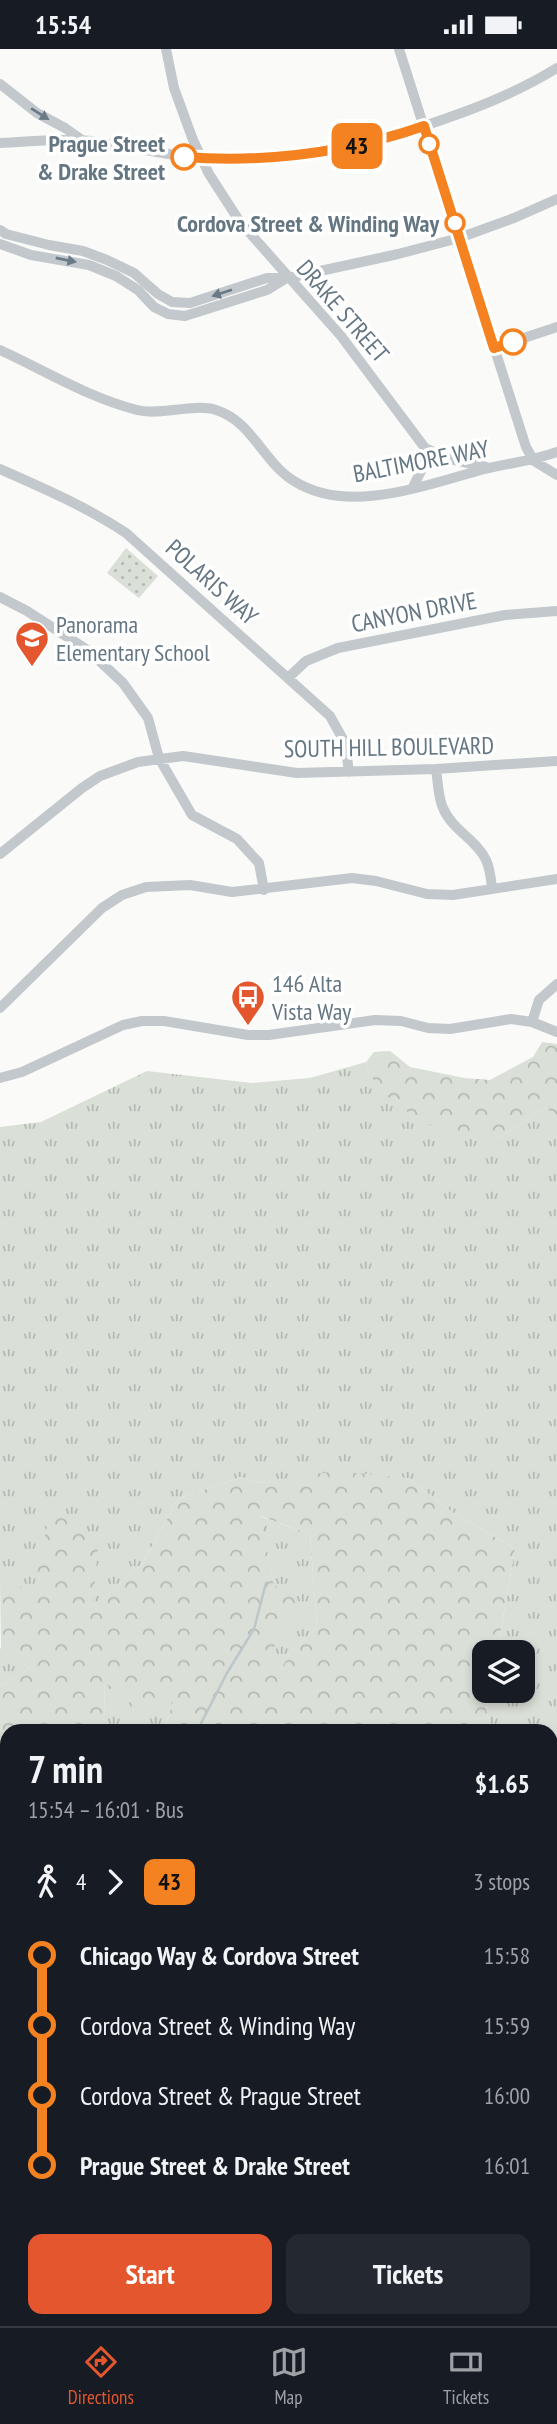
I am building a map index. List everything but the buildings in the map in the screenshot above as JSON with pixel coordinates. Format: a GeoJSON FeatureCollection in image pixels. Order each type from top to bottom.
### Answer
{"type":"FeatureCollection","features":[{"type":"Feature","properties":{"kind":"street","name":"DRAKE STREET"},"geometry":{"type":"LineString","coordinates":[[166,49],[169,70],[180,105],[201,158],[240,222],[354,352],[425,448]]}},
{"type":"Feature","properties":{"kind":"street"},"geometry":{"type":"LineString","coordinates":[[399,49],[526,447],[534,461],[557,475]]}},
{"type":"Feature","properties":{"kind":"street"},"geometry":{"type":"LineString","coordinates":[[0,143],[82,140],[153,153],[201,158],[262,158],[307,154],[366,143],[424,126],[496,101],[557,68]]}},
{"type":"Feature","properties":{"kind":"street"},"geometry":{"type":"LineString","coordinates":[[0,84],[37,113],[82,140]]}},
{"type":"Feature","properties":{"kind":"street"},"geometry":{"type":"LineString","coordinates":[[0,230],[6,234],[83,251],[107,260],[134,273],[158,294],[172,302],[190,303],[267,278],[288,278],[459,238],[557,199]]}},
{"type":"Feature","properties":{"kind":"street"},"geometry":{"type":"LineString","coordinates":[[0,244],[32,255],[89,265],[116,276],[138,290],[154,307],[169,314],[185,316],[267,290],[288,278]]}},
{"type":"Feature","properties":{"kind":"street"},"geometry":{"type":"LineString","coordinates":[[494,348],[557,327]]}},
{"type":"Feature","properties":{"kind":"street","name":"BALTIMORE WAY"},"geometry":{"type":"LineString","coordinates":[[0,350],[99,396],[139,410],[214,409],[234,418],[292,481],[318,492],[344,497],[370,497],[490,468],[534,461],[557,451]]}},
{"type":"Feature","properties":{"kind":"street"},"geometry":{"type":"LineString","coordinates":[[413,487],[423,467],[425,448],[450,459],[490,468]]}},
{"type":"Feature","properties":{"kind":"street","name":"POLARIS WAY"},"geometry":{"type":"LineString","coordinates":[[0,469],[33,483],[126,533],[320,706],[338,728],[345,743],[349,772]]}},
{"type":"Feature","properties":{"kind":"street"},"geometry":{"type":"LineString","coordinates":[[0,597],[89,651],[123,683],[148,718],[159,758],[192,815],[237,838],[259,863],[264,890]]}},
{"type":"Feature","properties":{"kind":"street","name":"CANYON DRIVE"},"geometry":{"type":"LineString","coordinates":[[288,678],[306,661],[338,648],[505,615],[557,611]]}},
{"type":"Feature","properties":{"kind":"street","name":"SOUTH HILL BOULEVARD"},"geometry":{"type":"LineString","coordinates":[[0,854],[100,776],[138,762],[159,758],[204,758],[297,773],[436,769],[557,761]]}},
{"type":"Feature","properties":{"kind":"street"},"geometry":{"type":"LineString","coordinates":[[436,769],[443,808],[487,861],[492,888]]}},
{"type":"Feature","properties":{"kind":"street"},"geometry":{"type":"LineString","coordinates":[[0,1008],[93,916],[122,895],[146,887],[174,884],[232,892],[352,879],[376,881],[415,892],[453,895],[557,879]]}},
{"type":"Feature","properties":{"kind":"street"},"geometry":{"type":"LineString","coordinates":[[532,1022],[539,1000],[557,984]]}},
{"type":"Feature","properties":{"kind":"street"},"geometry":{"type":"LineString","coordinates":[[0,1078],[22,1072],[123,1025],[142,1021],[164,1021],[240,1035],[269,1035],[375,1020],[401,1021],[428,1028],[450,1029],[511,1019],[532,1022],[557,1032]]}},
{"type":"Feature","properties":{"kind":"green space"},"geometry":{"type":"Polygon","coordinates":[[[126,548],[158,576],[139,598],[107,573],[126,548]]]}},
{"type":"Feature","properties":{"kind":"green space"},"geometry":{"type":"Polygon","coordinates":[[[542,1042],[557,1044],[557,1115],[545,1108],[494,1141],[422,1123],[382,1092],[369,1073],[366,1062],[374,1052],[390,1051],[410,1067],[464,1078],[490,1080],[533,1057],[542,1042]]]}},
{"type":"Feature","properties":{"kind":"green space"},"geometry":{"type":"Polygon","coordinates":[[[366,1062],[369,1073],[494,1141],[545,1108],[557,1115],[557,1724],[491,1724],[486,1710],[487,1703],[535,1703],[535,1640],[499,1640],[515,1549],[452,1512],[408,1478],[290,1479],[259,1483],[241,1477],[178,1499],[142,1564],[92,1608],[33,1593],[0,1580],[0,1127],[41,1122],[147,1071],[252,1083],[310,1078],[366,1062]]]}},
{"type":"Feature","properties":{"kind":"green space"},"geometry":{"type":"Polygon","coordinates":[[[336,1471],[408,1478],[452,1512],[515,1549],[499,1640],[472,1640],[472,1703],[487,1703],[486,1710],[491,1724],[166,1724],[173,1702],[139,1710],[105,1682],[102,1724],[0,1724],[0,1687],[30,1668],[1,1652],[0,1578],[33,1592],[51,1507],[98,1546],[93,1607],[142,1564],[178,1499],[241,1477],[259,1483],[336,1471]],[[260,1516],[274,1585],[299,1602],[269,1656],[281,1669],[292,1650],[317,1628],[310,1534],[260,1516]]]}},
{"type":"Feature","properties":{"kind":"green space"},"geometry":{"type":"Polygon","coordinates":[[[259,1516],[310,1534],[317,1628],[292,1650],[281,1669],[269,1657],[274,1585],[259,1516]]]}},
{"type":"Feature","properties":{"kind":"green space"},"geometry":{"type":"Polygon","coordinates":[[[0,1647],[2,1652],[30,1668],[0,1687],[0,1647]]]}},
{"type":"Feature","properties":{"kind":"green space"},"geometry":{"type":"Polygon","coordinates":[[[105,1681],[173,1702],[166,1724],[102,1724],[105,1681]]]}},
{"type":"Feature","properties":{"kind":"waterway"},"geometry":{"type":"LineString","coordinates":[[201,1724],[254,1629],[266,1583]]}},
{"type":"Feature","properties":{"kind":"bus line","name":"43"},"geometry":{"type":"LineString","coordinates":[[184,157],[240,159],[331,151],[377,141],[424,126],[494,348],[513,342]]}},
{"type":"Feature","properties":{"kind":"place","name":"Prague Street & Drake Street"},"geometry":{"type":"Point","coordinates":[184,157]}},
{"type":"Feature","properties":{"kind":"place","name":"Cordova Street & Winding Way"},"geometry":{"type":"Point","coordinates":[455,223]}},
{"type":"Feature","properties":{"kind":"place","name":"Panorama Elementary School"},"geometry":{"type":"Point","coordinates":[32,668]}},
{"type":"Feature","properties":{"kind":"place","name":"146 Alta Vista Way"},"geometry":{"type":"Point","coordinates":[248,1027]}}]}
